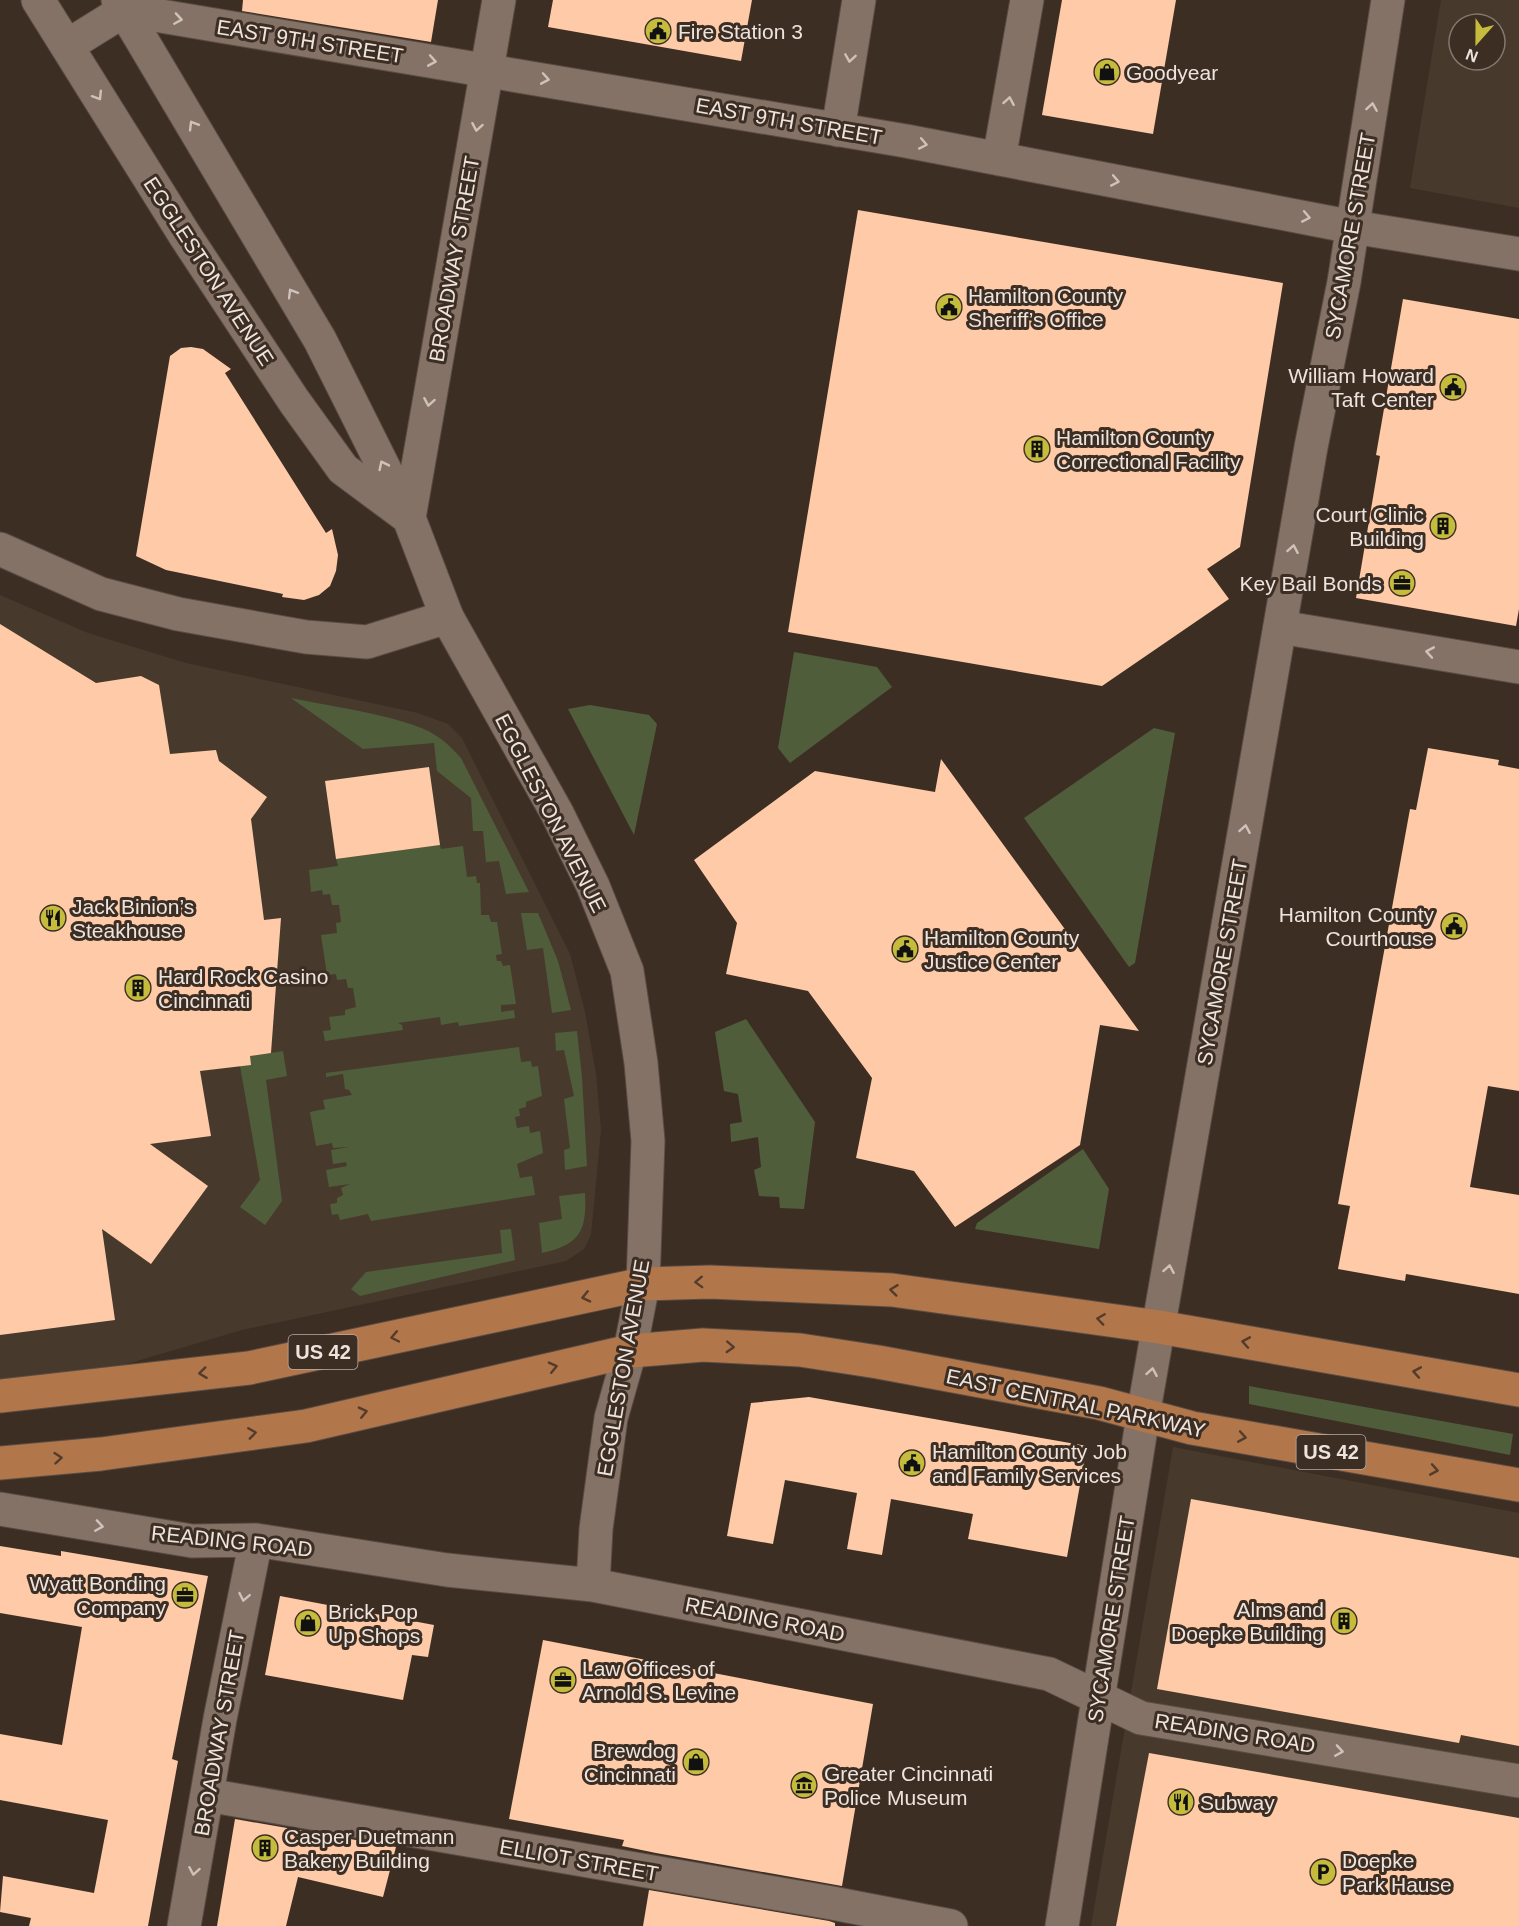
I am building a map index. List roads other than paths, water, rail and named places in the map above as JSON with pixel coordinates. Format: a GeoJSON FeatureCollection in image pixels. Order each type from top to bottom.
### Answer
{"type":"FeatureCollection","features":[{"type":"Feature","properties":{"kind":"main road","name":"US 42"},"geometry":{"type":"LineString","coordinates":[[0,1396],[249,1368],[643,1284],[710,1282],[892,1290],[1159,1327],[1519,1390]]}},
{"type":"Feature","properties":{"kind":"main road","name":"EAST CENTRAL PARKWAY"},"geometry":{"type":"LineString","coordinates":[[630,1351],[703,1346],[801,1350],[1099,1404],[1192,1428],[1519,1485]]}},
{"type":"Feature","properties":{"kind":"main road","name":"US 42"},"geometry":{"type":"LineString","coordinates":[[0,1463],[101,1454],[306,1425],[630,1351]]}},
{"type":"Feature","properties":{"kind":"street","name":"EGGLESTON AVENUE"},"geometry":{"type":"LineString","coordinates":[[38,0],[186,237],[294,401],[343,468],[408,518]]}},
{"type":"Feature","properties":{"kind":"street","name":"BROADWAY STREET"},"geometry":{"type":"LineString","coordinates":[[408,518],[499,0]]}},
{"type":"Feature","properties":{"kind":"street"},"geometry":{"type":"LineString","coordinates":[[838,130],[859,0]]}},
{"type":"Feature","properties":{"kind":"street"},"geometry":{"type":"LineString","coordinates":[[999,159],[1027,0]]}},
{"type":"Feature","properties":{"kind":"street","name":"SYCAMORE STREET"},"geometry":{"type":"LineString","coordinates":[[1062,1926],[1143,1416],[1280,627],[1353,226],[1388,0]]}},
{"type":"Feature","properties":{"kind":"street","name":"EGGLESTON AVENUE"},"geometry":{"type":"LineString","coordinates":[[122,5],[321,340],[408,518],[447,617],[557,813],[593,886],[627,971],[641,1063],[648,1142],[643,1284],[630,1351],[611,1418],[596,1528],[593,1585]]}},
{"type":"Feature","properties":{"kind":"street"},"geometry":{"type":"LineString","coordinates":[[67,46],[122,5]]}},
{"type":"Feature","properties":{"kind":"street","name":"EAST 9TH STREET"},"geometry":{"type":"LineString","coordinates":[[122,5],[838,130],[1353,226],[1519,254]]}},
{"type":"Feature","properties":{"kind":"street"},"geometry":{"type":"LineString","coordinates":[[0,549],[101,594],[178,615],[306,637],[367,642],[447,617]]}},
{"type":"Feature","properties":{"kind":"street"},"geometry":{"type":"LineString","coordinates":[[1280,627],[1519,667]]}},
{"type":"Feature","properties":{"kind":"street","name":"READING ROAD"},"geometry":{"type":"LineString","coordinates":[[0,1509],[192,1541],[256,1540],[447,1570],[593,1585],[1049,1674],[1141,1718],[1519,1781]]}},
{"type":"Feature","properties":{"kind":"street","name":"BROADWAY STREET"},"geometry":{"type":"LineString","coordinates":[[184,1926],[256,1540]]}},
{"type":"Feature","properties":{"kind":"street","name":"ELLIOT STREET"},"geometry":{"type":"LineString","coordinates":[[207,1795],[832,1903],[951,1926]]}},
{"type":"Feature","properties":{"kind":"place","name":"Fire Station 3"},"geometry":{"type":"Point","coordinates":[658,31]}},
{"type":"Feature","properties":{"kind":"place","name":"Goodyear"},"geometry":{"type":"Point","coordinates":[1107,72]}},
{"type":"Feature","properties":{"kind":"place","name":"Hamilton County Sheriff’s Office"},"geometry":{"type":"Point","coordinates":[949,307]}},
{"type":"Feature","properties":{"kind":"place","name":"William Howard Taft Center"},"geometry":{"type":"Point","coordinates":[1453,387]}},
{"type":"Feature","properties":{"kind":"place","name":"Hamilton County Correctional Facility"},"geometry":{"type":"Point","coordinates":[1037,449]}},
{"type":"Feature","properties":{"kind":"place","name":"Court Clinic Building"},"geometry":{"type":"Point","coordinates":[1443,526]}},
{"type":"Feature","properties":{"kind":"place","name":"Key Bail Bonds"},"geometry":{"type":"Point","coordinates":[1402,583]}},
{"type":"Feature","properties":{"kind":"place","name":"Jack Binion’s Steakhouse"},"geometry":{"type":"Point","coordinates":[53,918]}},
{"type":"Feature","properties":{"kind":"place","name":"Hamilton County Courthouse"},"geometry":{"type":"Point","coordinates":[1454,926]}},
{"type":"Feature","properties":{"kind":"place","name":"Hamilton County Justice Center"},"geometry":{"type":"Point","coordinates":[905,949]}},
{"type":"Feature","properties":{"kind":"place","name":"Hard Rock Casino Cincinnati"},"geometry":{"type":"Point","coordinates":[138,988]}},
{"type":"Feature","properties":{"kind":"place","name":"Hamilton County Job and Family Services"},"geometry":{"type":"Point","coordinates":[912,1463]}},
{"type":"Feature","properties":{"kind":"place","name":"Wyatt Bonding Company"},"geometry":{"type":"Point","coordinates":[185,1595]}},
{"type":"Feature","properties":{"kind":"place","name":"Alms and Doepke Building"},"geometry":{"type":"Point","coordinates":[1344,1621]}},
{"type":"Feature","properties":{"kind":"place","name":"Brick Pop Up Shops"},"geometry":{"type":"Point","coordinates":[308,1623]}},
{"type":"Feature","properties":{"kind":"place","name":"Law Offices of Arnold S. Levine"},"geometry":{"type":"Point","coordinates":[563,1680]}},
{"type":"Feature","properties":{"kind":"place","name":"Brewdog Cincinnati"},"geometry":{"type":"Point","coordinates":[696,1762]}},
{"type":"Feature","properties":{"kind":"place","name":"Greater Cincinnati Police Museum"},"geometry":{"type":"Point","coordinates":[804,1785]}},
{"type":"Feature","properties":{"kind":"place","name":"Subway"},"geometry":{"type":"Point","coordinates":[1181,1802]}},
{"type":"Feature","properties":{"kind":"place","name":"Casper Duetmann Bakery Building"},"geometry":{"type":"Point","coordinates":[265,1848]}},
{"type":"Feature","properties":{"kind":"place","name":"Doepke Park Hause"},"geometry":{"type":"Point","coordinates":[1323,1872]}}]}
